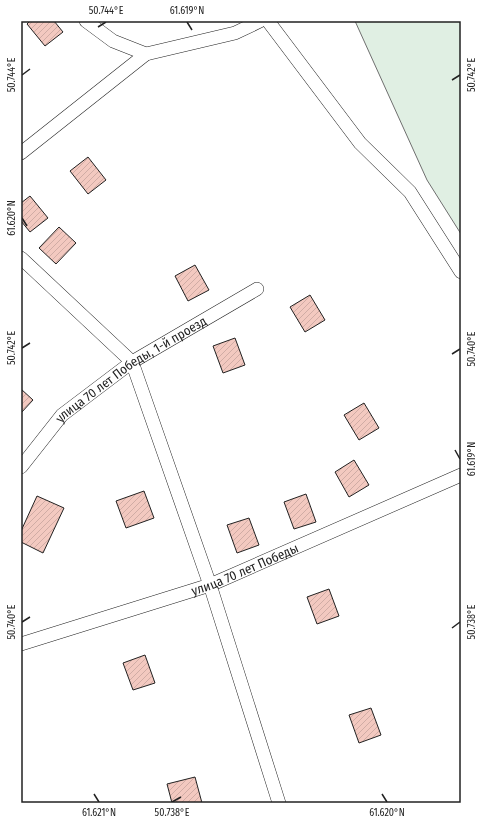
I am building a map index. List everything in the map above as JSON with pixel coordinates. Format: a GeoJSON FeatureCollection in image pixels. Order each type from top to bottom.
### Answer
{"type":"FeatureCollection","features":[{"type":"Feature","properties":{"kind":"street"},"geometry":{"type":"LineString","coordinates":[[86,21],[113,41],[146,54]]}},
{"type":"Feature","properties":{"kind":"street"},"geometry":{"type":"LineString","coordinates":[[21,153],[146,54],[235,34],[260,21]]}},
{"type":"Feature","properties":{"kind":"street"},"geometry":{"type":"LineString","coordinates":[[268,21],[360,143],[410,192],[461,272]]}},
{"type":"Feature","properties":{"kind":"street"},"geometry":{"type":"LineString","coordinates":[[21,258],[132,362],[210,585],[279,803]]}},
{"type":"Feature","properties":{"kind":"street","name":"улица 70 лет Победы, 1-й проезд"},"geometry":{"type":"LineString","coordinates":[[21,467],[62,415],[132,362],[257,289]]}},
{"type":"Feature","properties":{"kind":"street","name":"улица 70 лет Победы"},"geometry":{"type":"LineString","coordinates":[[21,644],[210,585],[461,475]]}},
{"type":"Feature","properties":{"kind":"green space"},"geometry":{"type":"Polygon","coordinates":[[[355,21],[461,21],[461,234],[427,180],[355,21]]]}},
{"type":"Feature","properties":{"kind":"building"},"geometry":{"type":"Polygon","coordinates":[[[30,21],[54,21],[63,32],[45,46],[27,24],[30,21]]]}},
{"type":"Feature","properties":{"kind":"building"},"geometry":{"type":"Polygon","coordinates":[[[88,157],[106,180],[88,194],[70,171],[88,157]]]}},
{"type":"Feature","properties":{"kind":"building"},"geometry":{"type":"Polygon","coordinates":[[[30,196],[48,218],[30,232],[21,221],[21,203],[30,196]]]}},
{"type":"Feature","properties":{"kind":"building"},"geometry":{"type":"Polygon","coordinates":[[[59,227],[76,243],[56,264],[39,248],[59,227]]]}},
{"type":"Feature","properties":{"kind":"building"},"geometry":{"type":"Polygon","coordinates":[[[195,265],[209,290],[188,301],[175,276],[195,265]]]}},
{"type":"Feature","properties":{"kind":"building"},"geometry":{"type":"Polygon","coordinates":[[[310,295],[325,320],[305,332],[290,307],[310,295]]]}},
{"type":"Feature","properties":{"kind":"building"},"geometry":{"type":"Polygon","coordinates":[[[235,338],[245,365],[223,373],[213,346],[235,338]]]}},
{"type":"Feature","properties":{"kind":"building"},"geometry":{"type":"Polygon","coordinates":[[[21,389],[33,400],[21,413],[21,389]]]}},
{"type":"Feature","properties":{"kind":"building"},"geometry":{"type":"Polygon","coordinates":[[[364,403],[379,428],[359,440],[344,415],[364,403]]]}},
{"type":"Feature","properties":{"kind":"building"},"geometry":{"type":"Polygon","coordinates":[[[354,460],[369,485],[349,497],[335,472],[354,460]]]}},
{"type":"Feature","properties":{"kind":"building"},"geometry":{"type":"Polygon","coordinates":[[[144,491],[154,518],[126,528],[116,501],[144,491]]]}},
{"type":"Feature","properties":{"kind":"building"},"geometry":{"type":"Polygon","coordinates":[[[306,494],[316,522],[294,529],[284,502],[306,494]]]}},
{"type":"Feature","properties":{"kind":"building"},"geometry":{"type":"Polygon","coordinates":[[[37,496],[64,508],[43,553],[21,542],[21,531],[37,496]]]}},
{"type":"Feature","properties":{"kind":"building"},"geometry":{"type":"Polygon","coordinates":[[[249,518],[259,545],[237,553],[227,525],[249,518]]]}},
{"type":"Feature","properties":{"kind":"building"},"geometry":{"type":"Polygon","coordinates":[[[329,589],[339,616],[317,624],[307,597],[329,589]]]}},
{"type":"Feature","properties":{"kind":"building"},"geometry":{"type":"Polygon","coordinates":[[[145,655],[155,683],[133,690],[123,663],[145,655]]]}},
{"type":"Feature","properties":{"kind":"building"},"geometry":{"type":"Polygon","coordinates":[[[371,708],[381,735],[359,743],[349,715],[371,708]]]}},
{"type":"Feature","properties":{"kind":"building"},"geometry":{"type":"Polygon","coordinates":[[[195,777],[202,803],[172,803],[167,784],[195,777]]]}}]}
